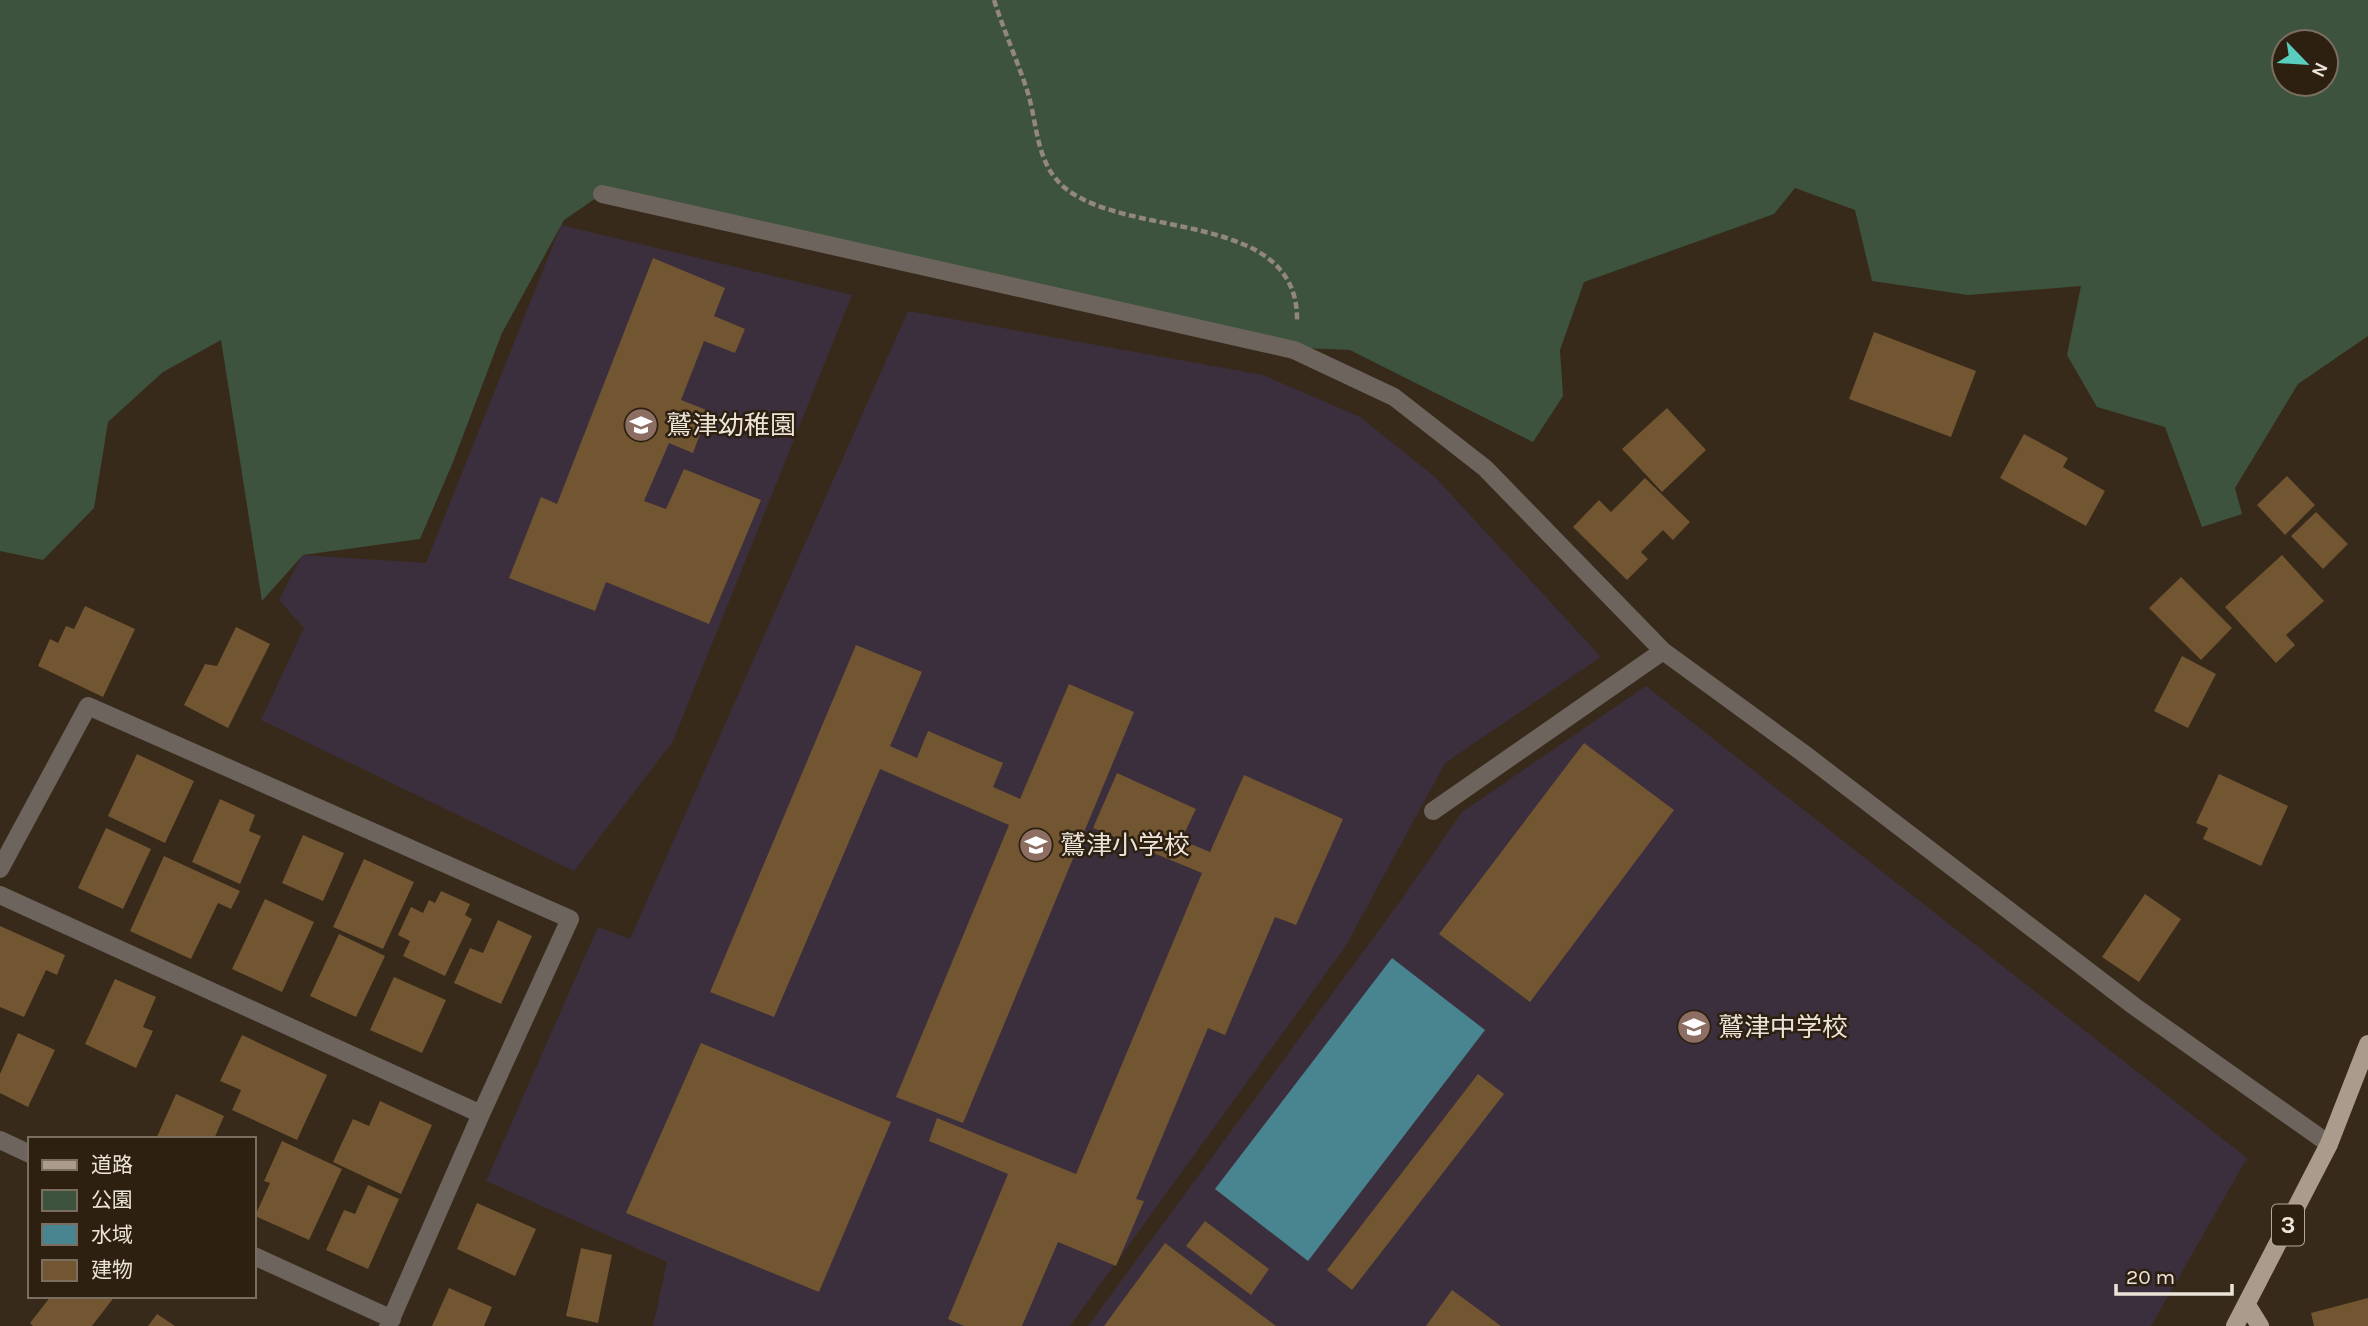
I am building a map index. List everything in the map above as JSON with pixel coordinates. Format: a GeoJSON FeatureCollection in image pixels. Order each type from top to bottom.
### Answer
{"type":"FeatureCollection","features":[{"type":"Feature","properties":{"kind":"main road","name":"3"},"geometry":{"type":"LineString","coordinates":[[2235,1326],[2329,1144],[2368,1044]]}},
{"type":"Feature","properties":{"kind":"main road"},"geometry":{"type":"LineString","coordinates":[[2247,1305],[2260,1326]]}},
{"type":"Feature","properties":{"kind":"street"},"geometry":{"type":"LineString","coordinates":[[602,194],[1294,350],[1394,397],[1485,468],[1662,652],[1803,753],[2114,992],[2329,1144]]}},
{"type":"Feature","properties":{"kind":"street"},"geometry":{"type":"LineString","coordinates":[[1433,811],[1662,652]]}},
{"type":"Feature","properties":{"kind":"street"},"geometry":{"type":"LineString","coordinates":[[0,869],[89,706],[570,919],[390,1322],[256,1257]]}},
{"type":"Feature","properties":{"kind":"street"},"geometry":{"type":"LineString","coordinates":[[0,895],[481,1114]]}},
{"type":"Feature","properties":{"kind":"street"},"geometry":{"type":"LineString","coordinates":[[0,1140],[28,1153]]}},
{"type":"Feature","properties":{"kind":"path"},"geometry":{"type":"LineString","coordinates":[[994,0],[1028,95],[1038,145],[1047,167],[1065,188],[1088,201],[1119,212],[1234,240],[1276,263],[1293,286],[1297,307],[1294,350]]}},
{"type":"Feature","properties":{"kind":"shaded area","name":"鷲津幼稚園"},"geometry":{"type":"Polygon","coordinates":[[[561,225],[852,295],[673,741],[574,871],[261,720],[304,628],[279,600],[302,555],[426,563],[561,225]]]}},
{"type":"Feature","properties":{"kind":"shaded area","name":"鷲津小学校"},"geometry":{"type":"Polygon","coordinates":[[[908,311],[1263,375],[1360,417],[1434,476],[1601,657],[1445,763],[1345,947],[1070,1326],[653,1326],[667,1262],[486,1181],[598,927],[630,939],[908,311]]]}},
{"type":"Feature","properties":{"kind":"shaded area","name":"鷲津中学校"},"geometry":{"type":"Polygon","coordinates":[[[1646,686],[2247,1158],[2151,1326],[1088,1326],[1404,896],[1462,812],[1646,686]]]}},
{"type":"Feature","properties":{"kind":"green space"},"geometry":{"type":"Polygon","coordinates":[[[0,0],[2368,0],[2368,336],[2298,384],[2235,488],[2242,514],[2202,527],[2165,427],[2097,407],[2067,355],[2081,286],[1968,295],[1872,281],[1855,210],[1795,188],[1774,214],[1584,282],[1560,350],[1563,396],[1533,442],[1350,350],[1278,347],[602,194],[564,220],[502,333],[453,462],[420,539],[303,555],[262,601],[221,340],[163,372],[108,422],[94,508],[43,560],[0,551],[0,0]]]}},
{"type":"Feature","properties":{"kind":"water"},"geometry":{"type":"Polygon","coordinates":[[[1392,958],[1485,1030],[1308,1261],[1215,1189],[1392,958]]]}},
{"type":"Feature","properties":{"kind":"building"},"geometry":{"type":"Polygon","coordinates":[[[653,258],[725,288],[714,316],[745,329],[735,353],[704,341],[681,400],[709,411],[693,453],[669,443],[644,501],[666,509],[684,469],[761,500],[709,624],[606,582],[595,611],[509,578],[541,497],[557,504],[653,258]]]}},
{"type":"Feature","properties":{"kind":"building"},"geometry":{"type":"Polygon","coordinates":[[[1874,332],[1976,371],[1951,437],[1849,399],[1874,332]]]}},
{"type":"Feature","properties":{"kind":"building"},"geometry":{"type":"Polygon","coordinates":[[[1667,408],[1706,450],[1662,492],[1622,449],[1667,408]]]}},
{"type":"Feature","properties":{"kind":"building"},"geometry":{"type":"Polygon","coordinates":[[[2024,434],[2068,458],[2063,467],[2105,491],[2086,526],[2000,478],[2024,434]]]}},
{"type":"Feature","properties":{"kind":"building"},"geometry":{"type":"Polygon","coordinates":[[[2287,476],[2315,505],[2285,535],[2257,505],[2287,476]]]}},
{"type":"Feature","properties":{"kind":"building"},"geometry":{"type":"Polygon","coordinates":[[[1645,478],[1690,522],[1673,540],[1663,530],[1641,552],[1648,559],[1627,580],[1573,527],[1599,500],[1611,512],[1645,478]]]}},
{"type":"Feature","properties":{"kind":"building"},"geometry":{"type":"Polygon","coordinates":[[[2316,512],[2348,544],[2323,569],[2291,536],[2316,512]]]}},
{"type":"Feature","properties":{"kind":"building"},"geometry":{"type":"Polygon","coordinates":[[[2282,555],[2324,601],[2286,635],[2295,645],[2276,663],[2225,607],[2282,555]]]}},
{"type":"Feature","properties":{"kind":"building"},"geometry":{"type":"Polygon","coordinates":[[[2181,577],[2232,628],[2201,660],[2149,608],[2181,577]]]}},
{"type":"Feature","properties":{"kind":"building"},"geometry":{"type":"Polygon","coordinates":[[[85,606],[135,629],[103,697],[38,666],[50,639],[58,643],[66,626],[74,629],[85,606]]]}},
{"type":"Feature","properties":{"kind":"building"},"geometry":{"type":"Polygon","coordinates":[[[236,627],[270,644],[228,728],[184,705],[205,664],[217,666],[236,627]]]}},
{"type":"Feature","properties":{"kind":"building"},"geometry":{"type":"Polygon","coordinates":[[[856,645],[922,672],[890,746],[917,758],[928,731],[1003,763],[993,787],[1020,799],[1069,684],[1134,712],[963,1123],[896,1097],[1009,825],[880,769],[774,1017],[710,992],[856,645]]]}},
{"type":"Feature","properties":{"kind":"building"},"geometry":{"type":"Polygon","coordinates":[[[2182,656],[2216,674],[2188,728],[2154,711],[2182,656]]]}},
{"type":"Feature","properties":{"kind":"building"},"geometry":{"type":"Polygon","coordinates":[[[1584,743],[1674,810],[1530,1002],[1439,934],[1584,743]]]}},
{"type":"Feature","properties":{"kind":"building"},"geometry":{"type":"Polygon","coordinates":[[[137,754],[194,781],[165,843],[108,816],[137,754]]]}},
{"type":"Feature","properties":{"kind":"building"},"geometry":{"type":"Polygon","coordinates":[[[1117,773],[1196,809],[1181,840],[1210,852],[1244,775],[1343,819],[1296,925],[1275,917],[1225,1035],[1208,1028],[1136,1199],[1144,1201],[1116,1266],[1058,1242],[1022,1326],[964,1326],[948,1319],[1008,1174],[929,1141],[937,1118],[1076,1174],[1202,873],[1093,828],[1117,773]]]}},
{"type":"Feature","properties":{"kind":"building"},"geometry":{"type":"Polygon","coordinates":[[[2219,774],[2288,806],[2261,866],[2203,839],[2208,828],[2196,823],[2219,774]]]}},
{"type":"Feature","properties":{"kind":"building"},"geometry":{"type":"Polygon","coordinates":[[[220,799],[255,815],[249,831],[261,836],[240,884],[192,862],[220,799]]]}},
{"type":"Feature","properties":{"kind":"building"},"geometry":{"type":"Polygon","coordinates":[[[106,828],[151,849],[123,909],[78,888],[106,828]]]}},
{"type":"Feature","properties":{"kind":"building"},"geometry":{"type":"Polygon","coordinates":[[[303,835],[344,853],[323,901],[282,883],[303,835]]]}},
{"type":"Feature","properties":{"kind":"building"},"geometry":{"type":"Polygon","coordinates":[[[164,856],[240,891],[231,909],[218,903],[191,959],[130,931],[164,856]]]}},
{"type":"Feature","properties":{"kind":"building"},"geometry":{"type":"Polygon","coordinates":[[[364,859],[414,882],[383,949],[333,927],[364,859]]]}},
{"type":"Feature","properties":{"kind":"building"},"geometry":{"type":"Polygon","coordinates":[[[441,891],[470,904],[465,915],[472,919],[445,976],[403,956],[410,941],[398,935],[411,907],[423,913],[429,900],[435,903],[441,891]]]}},
{"type":"Feature","properties":{"kind":"building"},"geometry":{"type":"Polygon","coordinates":[[[2145,894],[2181,919],[2139,982],[2102,957],[2145,894]]]}},
{"type":"Feature","properties":{"kind":"building"},"geometry":{"type":"Polygon","coordinates":[[[265,899],[314,922],[282,992],[232,969],[265,899]]]}},
{"type":"Feature","properties":{"kind":"building"},"geometry":{"type":"Polygon","coordinates":[[[498,920],[532,936],[501,1004],[454,983],[470,948],[483,953],[498,920]]]}},
{"type":"Feature","properties":{"kind":"building"},"geometry":{"type":"Polygon","coordinates":[[[0,926],[65,955],[57,975],[46,970],[24,1017],[0,1007],[0,926]]]}},
{"type":"Feature","properties":{"kind":"building"},"geometry":{"type":"Polygon","coordinates":[[[339,934],[385,956],[356,1017],[310,996],[339,934]]]}},
{"type":"Feature","properties":{"kind":"building"},"geometry":{"type":"Polygon","coordinates":[[[394,977],[446,1000],[422,1053],[370,1030],[394,977]]]}},
{"type":"Feature","properties":{"kind":"building"},"geometry":{"type":"Polygon","coordinates":[[[115,979],[156,997],[143,1027],[153,1031],[136,1068],[85,1044],[115,979]]]}},
{"type":"Feature","properties":{"kind":"building"},"geometry":{"type":"Polygon","coordinates":[[[18,1033],[55,1050],[28,1107],[0,1093],[0,1074],[18,1033]]]}},
{"type":"Feature","properties":{"kind":"building"},"geometry":{"type":"Polygon","coordinates":[[[242,1035],[327,1075],[297,1140],[232,1110],[241,1090],[220,1081],[242,1035]]]}},
{"type":"Feature","properties":{"kind":"building"},"geometry":{"type":"Polygon","coordinates":[[[701,1043],[891,1122],[819,1292],[626,1213],[701,1043]]]}},
{"type":"Feature","properties":{"kind":"building"},"geometry":{"type":"Polygon","coordinates":[[[1478,1074],[1504,1094],[1352,1290],[1327,1270],[1478,1074]]]}},
{"type":"Feature","properties":{"kind":"building"},"geometry":{"type":"Polygon","coordinates":[[[176,1094],[224,1116],[215,1137],[157,1137],[176,1094]]]}},
{"type":"Feature","properties":{"kind":"building"},"geometry":{"type":"Polygon","coordinates":[[[380,1101],[432,1125],[401,1194],[333,1162],[353,1119],[369,1126],[380,1101]]]}},
{"type":"Feature","properties":{"kind":"building"},"geometry":{"type":"Polygon","coordinates":[[[282,1141],[342,1169],[309,1240],[256,1216],[270,1183],[264,1181],[282,1141]]]}},
{"type":"Feature","properties":{"kind":"building"},"geometry":{"type":"Polygon","coordinates":[[[368,1185],[399,1199],[368,1269],[326,1250],[344,1210],[355,1214],[368,1185]]]}},
{"type":"Feature","properties":{"kind":"building"},"geometry":{"type":"Polygon","coordinates":[[[477,1203],[536,1229],[515,1276],[457,1249],[477,1203]]]}},
{"type":"Feature","properties":{"kind":"building"},"geometry":{"type":"Polygon","coordinates":[[[1205,1221],[1269,1269],[1251,1295],[1186,1246],[1205,1221]]]}},
{"type":"Feature","properties":{"kind":"building"},"geometry":{"type":"Polygon","coordinates":[[[1165,1243],[1276,1326],[1104,1326],[1165,1243]]]}},
{"type":"Feature","properties":{"kind":"building"},"geometry":{"type":"Polygon","coordinates":[[[581,1248],[612,1255],[598,1323],[566,1316],[581,1248]]]}},
{"type":"Feature","properties":{"kind":"building"},"geometry":{"type":"Polygon","coordinates":[[[449,1288],[492,1307],[484,1326],[432,1326],[449,1288]]]}},
{"type":"Feature","properties":{"kind":"building"},"geometry":{"type":"Polygon","coordinates":[[[1452,1290],[1501,1326],[1426,1326],[1452,1290]]]}},
{"type":"Feature","properties":{"kind":"building"},"geometry":{"type":"Polygon","coordinates":[[[49,1298],[113,1298],[92,1326],[33,1326],[30,1323],[49,1298]]]}},
{"type":"Feature","properties":{"kind":"building"},"geometry":{"type":"Polygon","coordinates":[[[2368,1298],[2368,1326],[2314,1326],[2311,1313],[2368,1298]]]}},
{"type":"Feature","properties":{"kind":"building"},"geometry":{"type":"Polygon","coordinates":[[[157,1314],[175,1326],[148,1326],[157,1314]]]}},
{"type":"Feature","properties":{"kind":"place","name":"鷲津幼稚園"},"geometry":{"type":"Point","coordinates":[641,425]}},
{"type":"Feature","properties":{"kind":"place","name":"鷲津小学校"},"geometry":{"type":"Point","coordinates":[1036,845]}},
{"type":"Feature","properties":{"kind":"place","name":"鷲津中学校"},"geometry":{"type":"Point","coordinates":[1694,1027]}}]}
